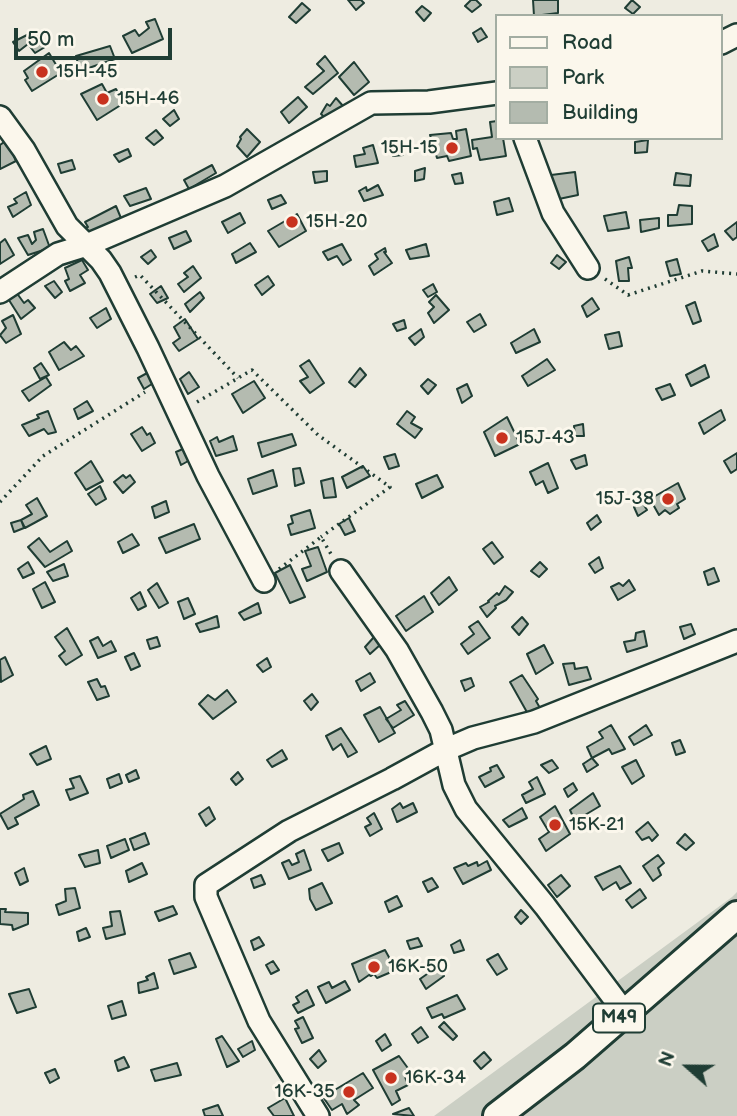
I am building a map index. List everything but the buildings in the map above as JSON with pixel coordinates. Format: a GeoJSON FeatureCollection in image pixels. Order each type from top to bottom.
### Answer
{"type":"FeatureCollection","features":[{"type":"Feature","properties":{"kind":"main road","name":"M49"},"geometry":{"type":"LineString","coordinates":[[497,1116],[575,1056],[737,915]]}},
{"type":"Feature","properties":{"kind":"street"},"geometry":{"type":"LineString","coordinates":[[0,292],[58,254],[87,245],[225,186],[370,103],[429,102],[496,93]]}},
{"type":"Feature","properties":{"kind":"street"},"geometry":{"type":"LineString","coordinates":[[0,117],[24,150],[67,226],[101,260],[116,286],[208,476],[264,581]]}},
{"type":"Feature","properties":{"kind":"street"},"geometry":{"type":"LineString","coordinates":[[526,140],[553,213],[588,268]]}},
{"type":"Feature","properties":{"kind":"street"},"geometry":{"type":"LineString","coordinates":[[341,571],[397,650],[441,730],[454,785],[466,809],[545,906],[625,1013]]}},
{"type":"Feature","properties":{"kind":"street"},"geometry":{"type":"LineString","coordinates":[[318,1116],[259,1021],[206,897],[206,885],[289,831],[445,750],[473,738],[534,722],[737,641]]}},
{"type":"Feature","properties":{"kind":"path"},"geometry":{"type":"LineString","coordinates":[[588,268],[628,295],[702,271],[737,274]]}},
{"type":"Feature","properties":{"kind":"path"},"geometry":{"type":"LineString","coordinates":[[116,286],[140,275],[238,378]]}},
{"type":"Feature","properties":{"kind":"path"},"geometry":{"type":"LineString","coordinates":[[178,412],[252,370],[318,435],[390,487],[264,581]]}},
{"type":"Feature","properties":{"kind":"path"},"geometry":{"type":"LineString","coordinates":[[0,502],[43,456],[163,381]]}},
{"type":"Feature","properties":{"kind":"path"},"geometry":{"type":"LineString","coordinates":[[321,537],[341,571]]}},
{"type":"Feature","properties":{"kind":"green space"},"geometry":{"type":"Polygon","coordinates":[[[737,892],[737,1116],[434,1116],[732,897],[737,892]]]}},
{"type":"Feature","properties":{"kind":"place","name":"15H-45"},"geometry":{"type":"Point","coordinates":[42,72]}},
{"type":"Feature","properties":{"kind":"place","name":"15H-46"},"geometry":{"type":"Point","coordinates":[103,99]}},
{"type":"Feature","properties":{"kind":"place","name":"15H-15"},"geometry":{"type":"Point","coordinates":[452,148]}},
{"type":"Feature","properties":{"kind":"place","name":"15H-20"},"geometry":{"type":"Point","coordinates":[292,222]}},
{"type":"Feature","properties":{"kind":"place","name":"15J-43"},"geometry":{"type":"Point","coordinates":[502,438]}},
{"type":"Feature","properties":{"kind":"place","name":"15J-38"},"geometry":{"type":"Point","coordinates":[668,499]}},
{"type":"Feature","properties":{"kind":"place","name":"15K-21"},"geometry":{"type":"Point","coordinates":[555,825]}},
{"type":"Feature","properties":{"kind":"place","name":"16K-50"},"geometry":{"type":"Point","coordinates":[374,967]}},
{"type":"Feature","properties":{"kind":"place","name":"16K-34"},"geometry":{"type":"Point","coordinates":[391,1078]}},
{"type":"Feature","properties":{"kind":"place","name":"16K-35"},"geometry":{"type":"Point","coordinates":[349,1092]}}]}
